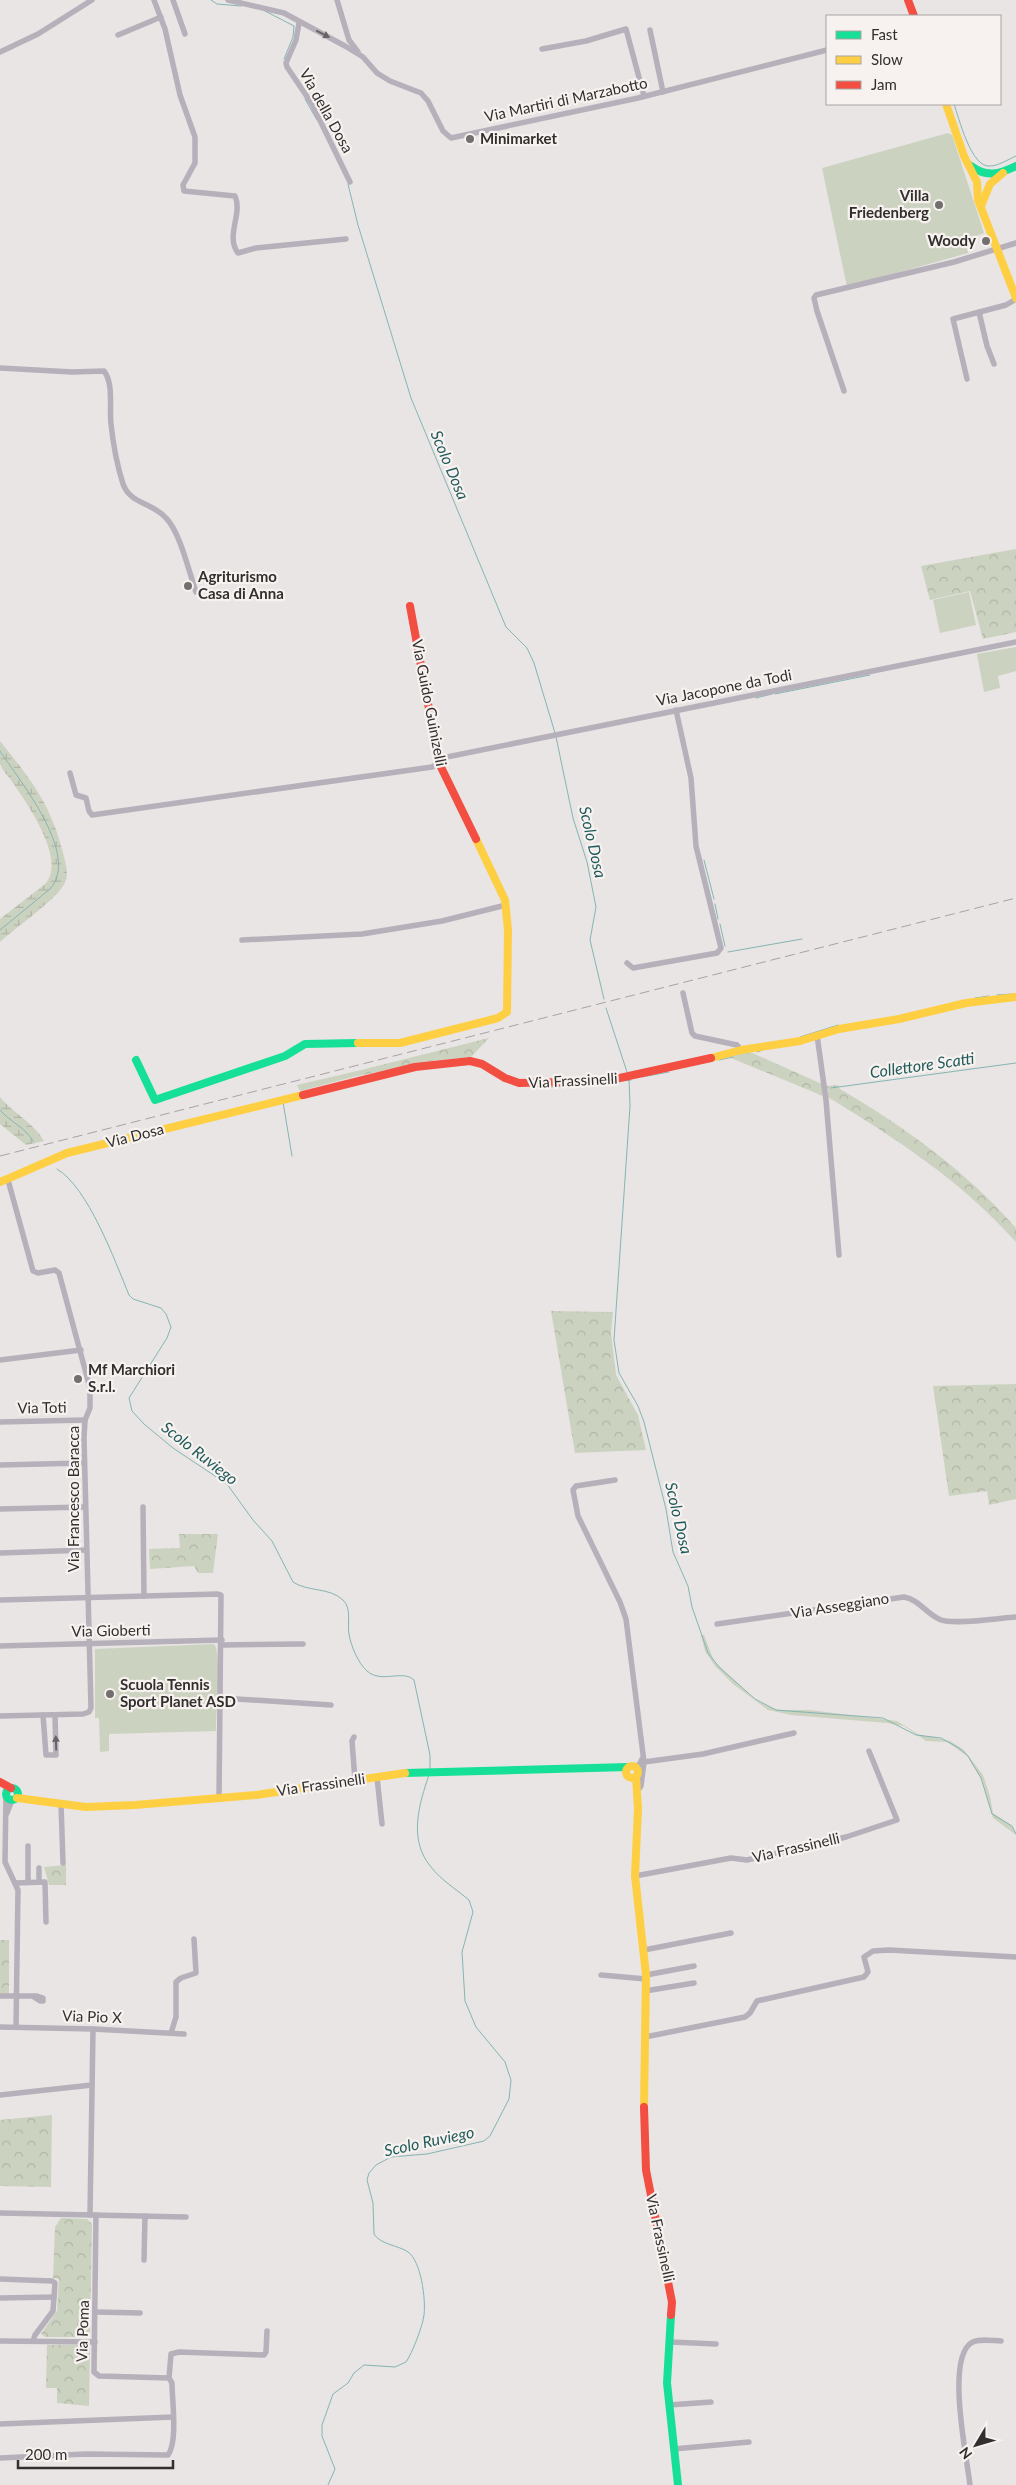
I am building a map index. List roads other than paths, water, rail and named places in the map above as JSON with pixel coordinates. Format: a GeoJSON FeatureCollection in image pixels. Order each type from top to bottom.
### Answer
{"type":"FeatureCollection","features":[{"type":"Feature","properties":{"kind":"street"},"geometry":{"type":"LineString","coordinates":[[154,0],[161,17],[180,95],[196,137],[195,163],[183,189],[189,192],[235,196],[237,206],[232,244],[238,252],[256,248],[346,239]]}},
{"type":"Feature","properties":{"kind":"street"},"geometry":{"type":"LineString","coordinates":[[173,0],[185,34]]}},
{"type":"Feature","properties":{"kind":"street"},"geometry":{"type":"LineString","coordinates":[[228,0],[284,13],[299,23],[348,44]]}},
{"type":"Feature","properties":{"kind":"street"},"geometry":{"type":"LineString","coordinates":[[337,0],[348,44]]}},
{"type":"Feature","properties":{"kind":"street"},"geometry":{"type":"LineString","coordinates":[[908,0],[914,15]]}},
{"type":"Feature","properties":{"kind":"street"},"geometry":{"type":"LineString","coordinates":[[0,52],[38,34],[88,1]]}},
{"type":"Feature","properties":{"kind":"street"},"geometry":{"type":"LineString","coordinates":[[118,35],[161,17]]}},
{"type":"Feature","properties":{"kind":"street","name":"Via della Dosa"},"geometry":{"type":"LineString","coordinates":[[299,23],[296,40],[286,63],[287,67],[312,104],[350,182]]}},
{"type":"Feature","properties":{"kind":"street"},"geometry":{"type":"LineString","coordinates":[[542,49],[581,42],[626,29],[644,96]]}},
{"type":"Feature","properties":{"kind":"street"},"geometry":{"type":"LineString","coordinates":[[650,30],[663,92]]}},
{"type":"Feature","properties":{"kind":"street","name":"Via Martiri di Marzabotto"},"geometry":{"type":"LineString","coordinates":[[348,44],[377,73],[423,95],[443,131],[451,138],[663,92],[826,50]]}},
{"type":"Feature","properties":{"kind":"street"},"geometry":{"type":"LineString","coordinates":[[946,105],[978,184],[978,197],[1016,299],[953,319],[968,379]]}},
{"type":"Feature","properties":{"kind":"street"},"geometry":{"type":"LineString","coordinates":[[968,163],[990,179],[981,206]]}},
{"type":"Feature","properties":{"kind":"street"},"geometry":{"type":"LineString","coordinates":[[978,184],[985,175],[1013,168]]}},
{"type":"Feature","properties":{"kind":"street"},"geometry":{"type":"LineString","coordinates":[[978,184],[983,188],[1013,168]]}},
{"type":"Feature","properties":{"kind":"street"},"geometry":{"type":"LineString","coordinates":[[844,391],[814,298],[820,293],[954,262],[1016,243]]}},
{"type":"Feature","properties":{"kind":"street"},"geometry":{"type":"LineString","coordinates":[[978,312],[994,364]]}},
{"type":"Feature","properties":{"kind":"street"},"geometry":{"type":"LineString","coordinates":[[0,368],[72,372],[104,371],[109,391],[111,423],[117,460],[123,484],[132,499],[162,513],[172,525],[196,592]]}},
{"type":"Feature","properties":{"kind":"street","name":"Via Guido Guinizelli"},"geometry":{"type":"LineString","coordinates":[[136,1060],[155,1100],[290,1054],[305,1044],[400,1043],[498,1018],[507,1012],[508,939],[506,906],[499,886],[438,761],[410,606]]}},
{"type":"Feature","properties":{"kind":"street","name":"Via Jacopone da Todi"},"geometry":{"type":"LineString","coordinates":[[70,773],[74,792],[78,796],[86,798],[92,815],[432,767],[438,761],[559,734],[1016,642]]}},
{"type":"Feature","properties":{"kind":"street"},"geometry":{"type":"LineString","coordinates":[[627,963],[633,968],[717,952],[721,948],[698,858],[691,778],[676,710]]}},
{"type":"Feature","properties":{"kind":"street"},"geometry":{"type":"LineString","coordinates":[[242,940],[362,934],[442,921],[506,906]]}},
{"type":"Feature","properties":{"kind":"street"},"geometry":{"type":"LineString","coordinates":[[683,993],[692,1033],[695,1036],[737,1045],[741,1050]]}},
{"type":"Feature","properties":{"kind":"street","name":"Via Frassinelli"},"geometry":{"type":"LineString","coordinates":[[274,1101],[383,1073],[460,1061],[482,1064],[509,1081],[518,1083],[582,1083],[626,1078],[741,1050],[786,1044],[817,1035],[966,1003],[1016,997]]}},
{"type":"Feature","properties":{"kind":"street"},"geometry":{"type":"LineString","coordinates":[[817,1035],[826,1100],[839,1255]]}},
{"type":"Feature","properties":{"kind":"street","name":"Via Dosa"},"geometry":{"type":"LineString","coordinates":[[4,1181],[67,1153],[274,1101]]}},
{"type":"Feature","properties":{"kind":"street","name":"Via Francesco Baracca"},"geometry":{"type":"LineString","coordinates":[[4,1181],[32,1270],[36,1273],[54,1270],[60,1273],[90,1388],[90,1408],[85,1420],[84,1463],[90,1711],[83,1714],[55,1714]]}},
{"type":"Feature","properties":{"kind":"street"},"geometry":{"type":"LineString","coordinates":[[0,1360],[81,1350]]}},
{"type":"Feature","properties":{"kind":"street","name":"Via Toti"},"geometry":{"type":"LineString","coordinates":[[0,1422],[85,1420]]}},
{"type":"Feature","properties":{"kind":"street"},"geometry":{"type":"LineString","coordinates":[[0,1465],[84,1463]]}},
{"type":"Feature","properties":{"kind":"street","name":"Via Frassinelli"},"geometry":{"type":"LineString","coordinates":[[615,1480],[576,1486],[573,1490],[578,1516],[620,1602],[626,1619],[644,1760],[641,1786],[636,1790],[635,1876],[646,1977],[645,2156],[672,2302],[667,2383],[678,2485]]}},
{"type":"Feature","properties":{"kind":"street"},"geometry":{"type":"LineString","coordinates":[[0,1509],[85,1507]]}},
{"type":"Feature","properties":{"kind":"street"},"geometry":{"type":"LineString","coordinates":[[142,1507],[144,1596]]}},
{"type":"Feature","properties":{"kind":"street"},"geometry":{"type":"LineString","coordinates":[[0,1553],[86,1550]]}},
{"type":"Feature","properties":{"kind":"street"},"geometry":{"type":"LineString","coordinates":[[0,1600],[218,1594],[222,1600],[219,1799]]}},
{"type":"Feature","properties":{"kind":"street","name":"Via Asseggiano"},"geometry":{"type":"LineString","coordinates":[[717,1624],[904,1597],[917,1602],[932,1615],[945,1621],[1016,1617]]}},
{"type":"Feature","properties":{"kind":"street","name":"Via Gioberti"},"geometry":{"type":"LineString","coordinates":[[0,1646],[222,1643],[303,1644]]}},
{"type":"Feature","properties":{"kind":"street"},"geometry":{"type":"LineString","coordinates":[[221,1698],[331,1705]]}},
{"type":"Feature","properties":{"kind":"street"},"geometry":{"type":"LineString","coordinates":[[0,1716],[55,1714],[56,1755],[46,1755],[43,1715]]}},
{"type":"Feature","properties":{"kind":"street"},"geometry":{"type":"LineString","coordinates":[[644,1760],[703,1754],[794,1733]]}},
{"type":"Feature","properties":{"kind":"street"},"geometry":{"type":"LineString","coordinates":[[354,1737],[352,1741],[356,1780]]}},
{"type":"Feature","properties":{"kind":"street","name":"Via Frassinelli"},"geometry":{"type":"LineString","coordinates":[[635,1876],[731,1858],[747,1860],[846,1837],[896,1820],[869,1751]]}},
{"type":"Feature","properties":{"kind":"street","name":"Via Frassinelli"},"geometry":{"type":"LineString","coordinates":[[0,1783],[12,1794],[86,1807],[219,1799],[425,1771],[614,1769],[632,1773],[642,1768],[644,1760]]}},
{"type":"Feature","properties":{"kind":"street"},"geometry":{"type":"LineString","coordinates":[[632,1773],[636,1790]]}},
{"type":"Feature","properties":{"kind":"street"},"geometry":{"type":"LineString","coordinates":[[377,1777],[382,1824]]}},
{"type":"Feature","properties":{"kind":"street"},"geometry":{"type":"LineString","coordinates":[[12,1794],[5,1817],[5,1862],[18,1890],[16,2028]]}},
{"type":"Feature","properties":{"kind":"street"},"geometry":{"type":"LineString","coordinates":[[61,1804],[63,1863]]}},
{"type":"Feature","properties":{"kind":"street"},"geometry":{"type":"LineString","coordinates":[[28,1846],[28,1882]]}},
{"type":"Feature","properties":{"kind":"street"},"geometry":{"type":"LineString","coordinates":[[39,1868],[39,1882]]}},
{"type":"Feature","properties":{"kind":"street"},"geometry":{"type":"LineString","coordinates":[[2,1872],[8,1870]]}},
{"type":"Feature","properties":{"kind":"street"},"geometry":{"type":"LineString","coordinates":[[16,1883],[46,1883],[46,1922]]}},
{"type":"Feature","properties":{"kind":"street"},"geometry":{"type":"LineString","coordinates":[[644,1950],[731,1933]]}},
{"type":"Feature","properties":{"kind":"street"},"geometry":{"type":"LineString","coordinates":[[171,2033],[176,2017],[176,1982],[181,1978],[196,1973],[194,1939]]}},
{"type":"Feature","properties":{"kind":"street"},"geometry":{"type":"LineString","coordinates":[[645,2037],[745,2017],[758,2001],[862,1978],[868,1972],[864,1957],[873,1951],[889,1950],[1016,1957]]}},
{"type":"Feature","properties":{"kind":"street"},"geometry":{"type":"LineString","coordinates":[[601,1976],[646,1977],[694,1966]]}},
{"type":"Feature","properties":{"kind":"street"},"geometry":{"type":"LineString","coordinates":[[645,1991],[694,1983]]}},
{"type":"Feature","properties":{"kind":"street"},"geometry":{"type":"LineString","coordinates":[[0,1996],[34,1997]]}},
{"type":"Feature","properties":{"kind":"street","name":"Via Pio X"},"geometry":{"type":"LineString","coordinates":[[0,2027],[93,2029],[184,2034]]}},
{"type":"Feature","properties":{"kind":"street","name":"Via Poma"},"geometry":{"type":"LineString","coordinates":[[93,2029],[93,2215],[96,2312],[94,2369],[98,2376],[169,2378]]}},
{"type":"Feature","properties":{"kind":"street"},"geometry":{"type":"LineString","coordinates":[[0,2095],[92,2085]]}},
{"type":"Feature","properties":{"kind":"street"},"geometry":{"type":"LineString","coordinates":[[0,2213],[186,2217]]}},
{"type":"Feature","properties":{"kind":"street"},"geometry":{"type":"LineString","coordinates":[[144,2260],[145,2216]]}},
{"type":"Feature","properties":{"kind":"street"},"geometry":{"type":"LineString","coordinates":[[0,2279],[52,2281],[55,2283],[53,2311],[35,2335],[33,2341]]}},
{"type":"Feature","properties":{"kind":"street"},"geometry":{"type":"LineString","coordinates":[[0,2298],[54,2297]]}},
{"type":"Feature","properties":{"kind":"street"},"geometry":{"type":"LineString","coordinates":[[96,2312],[140,2313]]}},
{"type":"Feature","properties":{"kind":"street"},"geometry":{"type":"LineString","coordinates":[[0,2458],[169,2454],[172,2447],[173,2417],[172,2383],[169,2378],[172,2353],[264,2355],[266,2352],[267,2331]]}},
{"type":"Feature","properties":{"kind":"street"},"geometry":{"type":"LineString","coordinates":[[0,2341],[95,2342]]}},
{"type":"Feature","properties":{"kind":"street"},"geometry":{"type":"LineString","coordinates":[[970,2485],[959,2405],[962,2362],[966,2348],[976,2341],[1001,2341]]}},
{"type":"Feature","properties":{"kind":"street"},"geometry":{"type":"LineString","coordinates":[[670,2342],[716,2344]]}},
{"type":"Feature","properties":{"kind":"street"},"geometry":{"type":"LineString","coordinates":[[669,2406],[711,2402]]}},
{"type":"Feature","properties":{"kind":"street"},"geometry":{"type":"LineString","coordinates":[[0,2424],[173,2417]]}},
{"type":"Feature","properties":{"kind":"street"},"geometry":{"type":"LineString","coordinates":[[674,2449],[749,2442]]}},
{"type":"Feature","properties":{"kind":"waterway","name":"Scolo Dosa"},"geometry":{"type":"LineString","coordinates":[[211,0],[217,4],[241,6]]}},
{"type":"Feature","properties":{"kind":"waterway","name":"Scolo Dosa"},"geometry":{"type":"LineString","coordinates":[[265,11],[294,26],[293,37],[284,59]]}},
{"type":"Feature","properties":{"kind":"waterway","name":"Scolo Dosa"},"geometry":{"type":"LineString","coordinates":[[305,99],[317,120]]}},
{"type":"Feature","properties":{"kind":"waterway"},"geometry":{"type":"LineString","coordinates":[[954,105],[967,141],[977,159],[983,164],[996,165],[1016,156]]}},
{"type":"Feature","properties":{"kind":"waterway","name":"Scolo Dosa"},"geometry":{"type":"LineString","coordinates":[[348,184],[358,225],[411,398],[506,627],[527,648],[534,663],[555,733]]}},
{"type":"Feature","properties":{"kind":"waterway"},"geometry":{"type":"LineString","coordinates":[[775,694],[870,675]]}},
{"type":"Feature","properties":{"kind":"waterway"},"geometry":{"type":"LineString","coordinates":[[756,698],[772,694]]}},
{"type":"Feature","properties":{"kind":"waterway","name":"Scolo Dosa"},"geometry":{"type":"LineString","coordinates":[[556,737],[573,818],[587,862],[596,907],[590,940],[604,999]]}},
{"type":"Feature","properties":{"kind":"waterway","name":"Scolo Ruviego"},"geometry":{"type":"LineString","coordinates":[[0,751],[44,818],[53,838],[58,857],[58,874],[50,889],[0,930]]}},
{"type":"Feature","properties":{"kind":"waterway"},"geometry":{"type":"LineString","coordinates":[[704,860],[714,899]]}},
{"type":"Feature","properties":{"kind":"waterway"},"geometry":{"type":"LineString","coordinates":[[715,904],[718,919]]}},
{"type":"Feature","properties":{"kind":"waterway"},"geometry":{"type":"LineString","coordinates":[[720,924],[725,946]]}},
{"type":"Feature","properties":{"kind":"waterway"},"geometry":{"type":"LineString","coordinates":[[728,952],[802,939]]}},
{"type":"Feature","properties":{"kind":"waterway"},"geometry":{"type":"LineString","coordinates":[[997,995],[1012,994]]}},
{"type":"Feature","properties":{"kind":"waterway"},"geometry":{"type":"LineString","coordinates":[[975,998],[989,996]]}},
{"type":"Feature","properties":{"kind":"waterway","name":"Scolo Dosa"},"geometry":{"type":"LineString","coordinates":[[606,1008],[627,1072]]}},
{"type":"Feature","properties":{"kind":"waterway"},"geometry":{"type":"LineString","coordinates":[[800,1037],[838,1025]]}},
{"type":"Feature","properties":{"kind":"waterway"},"geometry":{"type":"LineString","coordinates":[[757,1052],[763,1050]]}},
{"type":"Feature","properties":{"kind":"waterway"},"geometry":{"type":"LineString","coordinates":[[719,1060],[733,1057]]}},
{"type":"Feature","properties":{"kind":"waterway","name":"Collettore Scatti"},"geometry":{"type":"LineString","coordinates":[[831,1088],[1016,1063]]}},
{"type":"Feature","properties":{"kind":"waterway"},"geometry":{"type":"LineString","coordinates":[[642,1077],[669,1072]]}},
{"type":"Feature","properties":{"kind":"waterway","name":"Scolo Dosa"},"geometry":{"type":"LineString","coordinates":[[629,1078],[630,1106],[614,1340],[619,1373],[638,1406],[644,1422],[666,1509],[673,1552],[688,1586],[692,1607],[708,1653],[719,1667],[755,1699],[776,1710],[883,1718],[916,1735],[941,1738],[959,1748],[968,1756],[981,1778],[992,1814],[1012,1826],[1016,1834]]}},
{"type":"Feature","properties":{"kind":"waterway","name":"Scolo Dosa"},"geometry":{"type":"LineString","coordinates":[[622,1081],[631,1080]]}},
{"type":"Feature","properties":{"kind":"waterway"},"geometry":{"type":"LineString","coordinates":[[550,1087],[595,1085]]}},
{"type":"Feature","properties":{"kind":"waterway"},"geometry":{"type":"LineString","coordinates":[[531,1086],[540,1087]]}},
{"type":"Feature","properties":{"kind":"waterway"},"geometry":{"type":"LineString","coordinates":[[283,1102],[292,1156]]}},
{"type":"Feature","properties":{"kind":"waterway","name":"Scolo Ruviego"},"geometry":{"type":"LineString","coordinates":[[0,1110],[26,1132],[33,1141]]}},
{"type":"Feature","properties":{"kind":"waterway","name":"Scolo Ruviego"},"geometry":{"type":"LineString","coordinates":[[57,1169],[68,1178],[90,1208],[129,1295],[133,1299],[161,1308],[166,1314],[171,1327],[167,1338],[129,1398],[132,1411],[144,1424],[173,1448],[227,1484],[253,1520],[272,1541],[293,1582],[331,1593],[346,1603],[351,1644],[358,1659],[367,1671],[373,1675],[385,1677],[404,1676],[414,1680],[430,1755],[430,1769]]}},
{"type":"Feature","properties":{"kind":"waterway","name":"Scolo Ruviego"},"geometry":{"type":"LineString","coordinates":[[328,2485],[335,2469],[322,2436],[322,2425],[333,2394],[348,2383],[354,2373],[364,2365],[395,2367],[406,2362],[417,2339],[424,2315],[422,2281],[413,2257],[408,2252],[385,2243],[374,2234],[373,2203],[367,2180],[369,2173],[376,2165],[391,2157],[427,2154],[484,2141],[490,2136],[509,2099],[511,2080],[505,2062],[476,2027],[465,2001],[462,1952],[473,1912],[469,1900],[435,1872],[424,1856],[420,1845],[418,1834],[419,1810],[429,1775]]}},
{"type":"Feature","properties":{"kind":"railway"},"geometry":{"type":"LineString","coordinates":[[0,1156],[1016,898]]}},
{"type":"Feature","properties":{"kind":"place","name":"Minimarket"},"geometry":{"type":"Point","coordinates":[470,139]}},
{"type":"Feature","properties":{"kind":"place","name":"Villa Friedenberg"},"geometry":{"type":"Point","coordinates":[939,205]}},
{"type":"Feature","properties":{"kind":"place","name":"Woody"},"geometry":{"type":"Point","coordinates":[986,241]}},
{"type":"Feature","properties":{"kind":"place","name":"Agriturismo Casa di Anna"},"geometry":{"type":"Point","coordinates":[188,586]}},
{"type":"Feature","properties":{"kind":"place","name":"Mf Marchiori S.r.l."},"geometry":{"type":"Point","coordinates":[78,1379]}},
{"type":"Feature","properties":{"kind":"place","name":"Scuola Tennis Sport Planet ASD"},"geometry":{"type":"Point","coordinates":[110,1694]}}]}
